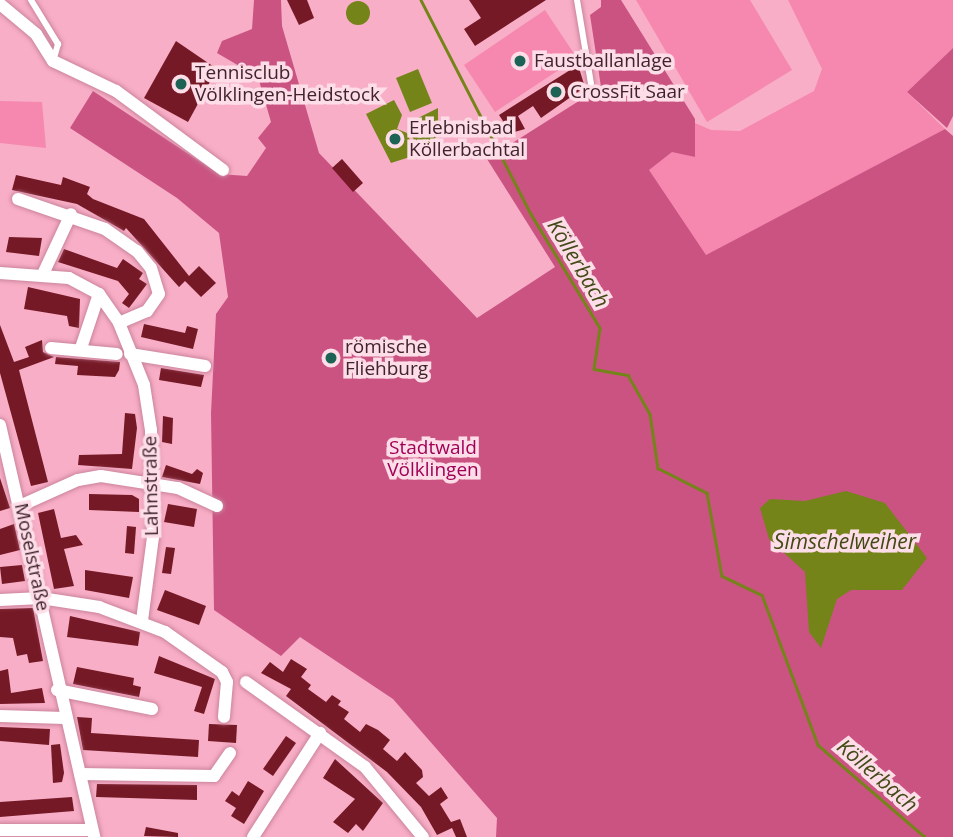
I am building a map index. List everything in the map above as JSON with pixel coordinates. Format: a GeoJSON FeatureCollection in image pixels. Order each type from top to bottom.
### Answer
{"type":"FeatureCollection","features":[{"type":"Feature","properties":{"kind":"street"},"geometry":{"type":"LineString","coordinates":[[0,4],[36,34],[53,61],[116,91],[223,170]]}},
{"type":"Feature","properties":{"kind":"street"},"geometry":{"type":"LineString","coordinates":[[18,199],[71,214],[137,251],[157,280],[155,303],[119,323]]}},
{"type":"Feature","properties":{"kind":"street"},"geometry":{"type":"LineString","coordinates":[[43,274],[71,214]]}},
{"type":"Feature","properties":{"kind":"street","name":"Lahnstraße"},"geometry":{"type":"LineString","coordinates":[[0,273],[43,274],[69,278],[99,294],[119,323],[124,354],[144,385],[154,484],[142,621]]}},
{"type":"Feature","properties":{"kind":"street"},"geometry":{"type":"LineString","coordinates":[[81,348],[99,294]]}},
{"type":"Feature","properties":{"kind":"street"},"geometry":{"type":"LineString","coordinates":[[51,348],[81,348],[205,366]]}},
{"type":"Feature","properties":{"kind":"street","name":"Moselstraße"},"geometry":{"type":"LineString","coordinates":[[0,425],[22,505],[57,690],[80,774],[92,834]]}},
{"type":"Feature","properties":{"kind":"street"},"geometry":{"type":"LineString","coordinates":[[22,505],[78,480],[101,476],[178,488],[217,506]]}},
{"type":"Feature","properties":{"kind":"street"},"geometry":{"type":"LineString","coordinates":[[0,600],[41,598],[142,621],[212,663],[227,682],[224,717]]}},
{"type":"Feature","properties":{"kind":"street"},"geometry":{"type":"LineString","coordinates":[[246,682],[365,766],[424,837]]}},
{"type":"Feature","properties":{"kind":"street"},"geometry":{"type":"LineString","coordinates":[[57,690],[152,709]]}},
{"type":"Feature","properties":{"kind":"street"},"geometry":{"type":"LineString","coordinates":[[0,716],[64,718]]}},
{"type":"Feature","properties":{"kind":"street"},"geometry":{"type":"LineString","coordinates":[[253,837],[320,733]]}},
{"type":"Feature","properties":{"kind":"street"},"geometry":{"type":"LineString","coordinates":[[80,774],[214,776],[230,753]]}},
{"type":"Feature","properties":{"kind":"street"},"geometry":{"type":"LineString","coordinates":[[0,830],[92,834]]}},
{"type":"Feature","properties":{"kind":"lane"},"geometry":{"type":"LineString","coordinates":[[31,0],[58,44],[53,61]]}},
{"type":"Feature","properties":{"kind":"lane"},"geometry":{"type":"LineString","coordinates":[[577,0],[591,84]]}},
{"type":"Feature","properties":{"kind":"shaded area"},"geometry":{"type":"Polygon","coordinates":[[[636,0],[750,0],[792,70],[707,122],[636,0]]]}},
{"type":"Feature","properties":{"kind":"shaded area"},"geometry":{"type":"Polygon","coordinates":[[[788,0],[953,0],[953,48],[907,92],[945,129],[706,256],[648,170],[672,151],[695,157],[695,123],[711,130],[740,131],[814,91],[822,69],[788,0]]]}},
{"type":"Feature","properties":{"kind":"shaded area","name":"Faustballanlage"},"geometry":{"type":"Polygon","coordinates":[[[545,10],[577,58],[495,112],[464,65],[545,10]]]}},
{"type":"Feature","properties":{"kind":"shaded area"},"geometry":{"type":"Polygon","coordinates":[[[0,101],[42,102],[46,148],[0,143],[0,101]]]}},
{"type":"Feature","properties":{"kind":"green space","name":"Stadtwald Völklingen"},"geometry":{"type":"Polygon","coordinates":[[[254,0],[281,0],[282,26],[319,153],[477,318],[555,267],[487,159],[601,87],[590,15],[601,7],[601,0],[621,0],[695,119],[695,157],[672,152],[649,170],[706,255],[945,129],[953,136],[953,837],[496,837],[497,818],[393,699],[300,637],[281,656],[214,610],[211,413],[216,314],[228,297],[219,233],[177,198],[70,128],[93,91],[219,174],[247,176],[266,148],[258,138],[271,122],[258,77],[217,53],[222,41],[252,29],[254,0]]]}},
{"type":"Feature","properties":{"kind":"green space"},"geometry":{"type":"Polygon","coordinates":[[[953,48],[953,116],[947,128],[907,92],[953,48]]]}},
{"type":"Feature","properties":{"kind":"water"},"geometry":{"type":"Polygon","coordinates":[[[358,1],[366,5],[370,13],[366,21],[358,25],[350,21],[346,13],[350,5],[358,1]]]}},
{"type":"Feature","properties":{"kind":"water"},"geometry":{"type":"Polygon","coordinates":[[[418,69],[432,103],[410,112],[396,78],[418,69]]]}},
{"type":"Feature","properties":{"kind":"water"},"geometry":{"type":"Polygon","coordinates":[[[394,100],[402,115],[397,129],[407,133],[416,155],[391,163],[366,114],[394,100]]]}},
{"type":"Feature","properties":{"kind":"water"},"geometry":{"type":"Polygon","coordinates":[[[438,108],[438,135],[421,154],[410,132],[414,120],[438,108]]]}},
{"type":"Feature","properties":{"kind":"water","name":"Simschelweiher"},"geometry":{"type":"Polygon","coordinates":[[[846,491],[885,503],[927,558],[902,590],[851,590],[837,599],[821,648],[809,632],[805,572],[769,539],[760,508],[770,499],[805,501],[846,491]]]}},
{"type":"Feature","properties":{"kind":"building"},"geometry":{"type":"Polygon","coordinates":[[[287,0],[307,0],[314,18],[299,25],[287,0]]]}},
{"type":"Feature","properties":{"kind":"building"},"geometry":{"type":"Polygon","coordinates":[[[469,0],[546,0],[475,46],[464,29],[481,18],[469,0]]]}},
{"type":"Feature","properties":{"kind":"building","name":"Tennisclub Völklingen-Heidstock"},"geometry":{"type":"Polygon","coordinates":[[[176,41],[217,69],[188,122],[144,98],[176,41]]]}},
{"type":"Feature","properties":{"kind":"building","name":"CrossFit Saar"},"geometry":{"type":"Polygon","coordinates":[[[578,65],[585,87],[541,118],[533,106],[518,116],[525,129],[511,133],[499,115],[578,65]]]}},
{"type":"Feature","properties":{"kind":"building"},"geometry":{"type":"Polygon","coordinates":[[[342,159],[363,183],[353,192],[332,168],[342,159]]]}},
{"type":"Feature","properties":{"kind":"building"},"geometry":{"type":"Polygon","coordinates":[[[16,175],[61,185],[63,177],[90,187],[87,194],[93,199],[144,219],[189,276],[199,266],[216,283],[201,297],[185,281],[179,287],[126,228],[124,231],[77,204],[12,190],[16,175]]]}},
{"type":"Feature","properties":{"kind":"building"},"geometry":{"type":"Polygon","coordinates":[[[9,237],[42,238],[39,256],[6,252],[9,237]]]}},
{"type":"Feature","properties":{"kind":"building"},"geometry":{"type":"Polygon","coordinates":[[[64,249],[117,268],[123,259],[143,273],[139,279],[147,284],[129,308],[122,303],[129,294],[118,281],[58,262],[64,249]]]}},
{"type":"Feature","properties":{"kind":"building"},"geometry":{"type":"Polygon","coordinates":[[[28,287],[80,299],[79,328],[69,326],[67,316],[24,309],[28,287]]]}},
{"type":"Feature","properties":{"kind":"building"},"geometry":{"type":"Polygon","coordinates":[[[144,324],[185,333],[187,326],[198,329],[193,349],[141,337],[144,324]]]}},
{"type":"Feature","properties":{"kind":"building"},"geometry":{"type":"Polygon","coordinates":[[[0,325],[14,362],[29,357],[25,347],[42,340],[43,352],[54,357],[19,370],[48,482],[31,486],[0,373],[0,325]]]}},
{"type":"Feature","properties":{"kind":"building"},"geometry":{"type":"Polygon","coordinates":[[[56,357],[120,362],[119,370],[115,377],[77,375],[78,366],[55,364],[56,357]]]}},
{"type":"Feature","properties":{"kind":"building"},"geometry":{"type":"Polygon","coordinates":[[[161,368],[204,375],[201,387],[159,380],[161,368]]]}},
{"type":"Feature","properties":{"kind":"building"},"geometry":{"type":"Polygon","coordinates":[[[125,413],[135,414],[137,428],[132,469],[78,465],[79,455],[122,454],[125,413]]]}},
{"type":"Feature","properties":{"kind":"building"},"geometry":{"type":"Polygon","coordinates":[[[163,416],[173,418],[172,444],[162,442],[163,416]]]}},
{"type":"Feature","properties":{"kind":"building"},"geometry":{"type":"Polygon","coordinates":[[[166,465],[192,474],[197,469],[203,473],[200,484],[162,477],[166,465]]]}},
{"type":"Feature","properties":{"kind":"building"},"geometry":{"type":"Polygon","coordinates":[[[0,478],[10,508],[0,511],[0,478]]]}},
{"type":"Feature","properties":{"kind":"building"},"geometry":{"type":"Polygon","coordinates":[[[89,494],[132,495],[139,499],[139,512],[89,510],[89,494]]]}},
{"type":"Feature","properties":{"kind":"building"},"geometry":{"type":"Polygon","coordinates":[[[168,504],[197,509],[194,527],[164,522],[168,504]]]}},
{"type":"Feature","properties":{"kind":"building"},"geometry":{"type":"Polygon","coordinates":[[[54,509],[61,538],[76,535],[83,545],[64,549],[74,586],[54,589],[38,513],[54,509]]]}},
{"type":"Feature","properties":{"kind":"building"},"geometry":{"type":"Polygon","coordinates":[[[14,524],[20,550],[0,555],[0,529],[14,524]]]}},
{"type":"Feature","properties":{"kind":"building"},"geometry":{"type":"Polygon","coordinates":[[[127,526],[136,527],[134,554],[125,553],[127,526]]]}},
{"type":"Feature","properties":{"kind":"building"},"geometry":{"type":"Polygon","coordinates":[[[166,547],[175,548],[171,574],[162,573],[166,547]]]}},
{"type":"Feature","properties":{"kind":"building"},"geometry":{"type":"Polygon","coordinates":[[[22,565],[25,581],[2,584],[0,567],[22,565]]]}},
{"type":"Feature","properties":{"kind":"building"},"geometry":{"type":"Polygon","coordinates":[[[85,570],[133,577],[129,598],[85,590],[85,570]]]}},
{"type":"Feature","properties":{"kind":"building"},"geometry":{"type":"Polygon","coordinates":[[[165,590],[206,606],[199,625],[157,610],[165,590]]]}},
{"type":"Feature","properties":{"kind":"building"},"geometry":{"type":"Polygon","coordinates":[[[33,608],[43,661],[29,663],[27,654],[17,656],[13,638],[0,637],[0,609],[33,608]]]}},
{"type":"Feature","properties":{"kind":"building"},"geometry":{"type":"Polygon","coordinates":[[[70,616],[140,632],[138,646],[67,637],[70,616]]]}},
{"type":"Feature","properties":{"kind":"building"},"geometry":{"type":"Polygon","coordinates":[[[159,656],[215,679],[204,714],[194,711],[202,687],[154,673],[159,656]]]}},
{"type":"Feature","properties":{"kind":"building"},"geometry":{"type":"Polygon","coordinates":[[[291,659],[307,669],[301,677],[311,685],[308,689],[326,702],[332,695],[341,701],[338,705],[349,712],[344,719],[360,732],[366,724],[378,730],[390,740],[383,749],[397,761],[405,752],[422,770],[423,777],[416,783],[429,796],[441,787],[448,798],[440,804],[451,822],[460,819],[467,837],[456,837],[452,828],[437,835],[421,807],[387,772],[286,696],[291,689],[261,673],[270,662],[283,672],[291,659]]]}},
{"type":"Feature","properties":{"kind":"building"},"geometry":{"type":"Polygon","coordinates":[[[77,667],[134,678],[133,685],[141,687],[139,697],[73,684],[77,667]]]}},
{"type":"Feature","properties":{"kind":"building"},"geometry":{"type":"Polygon","coordinates":[[[8,669],[11,693],[42,688],[45,703],[0,704],[0,671],[8,669]]]}},
{"type":"Feature","properties":{"kind":"building"},"geometry":{"type":"Polygon","coordinates":[[[77,717],[92,718],[91,733],[199,740],[198,757],[83,750],[77,717]]]}},
{"type":"Feature","properties":{"kind":"building"},"geometry":{"type":"Polygon","coordinates":[[[209,724],[237,725],[236,743],[208,741],[209,724]]]}},
{"type":"Feature","properties":{"kind":"building"},"geometry":{"type":"Polygon","coordinates":[[[0,727],[50,729],[49,745],[0,741],[0,727]]]}},
{"type":"Feature","properties":{"kind":"building"},"geometry":{"type":"Polygon","coordinates":[[[286,736],[296,743],[273,776],[263,769],[286,736]]]}},
{"type":"Feature","properties":{"kind":"building"},"geometry":{"type":"Polygon","coordinates":[[[60,744],[64,773],[62,782],[53,783],[51,745],[60,744]]]}},
{"type":"Feature","properties":{"kind":"building"},"geometry":{"type":"Polygon","coordinates":[[[335,759],[383,803],[363,831],[356,824],[348,833],[333,822],[355,799],[323,778],[335,759]]]}},
{"type":"Feature","properties":{"kind":"building"},"geometry":{"type":"Polygon","coordinates":[[[248,781],[264,791],[244,824],[231,816],[236,808],[225,801],[232,791],[239,796],[248,781]]]}},
{"type":"Feature","properties":{"kind":"building"},"geometry":{"type":"Polygon","coordinates":[[[97,784],[197,785],[197,800],[96,797],[97,784]]]}},
{"type":"Feature","properties":{"kind":"building"},"geometry":{"type":"Polygon","coordinates":[[[72,797],[74,811],[0,817],[0,802],[72,797]]]}},
{"type":"Feature","properties":{"kind":"building"},"geometry":{"type":"Polygon","coordinates":[[[146,827],[178,833],[178,837],[144,836],[146,827]]]}},
{"type":"Feature","properties":{"kind":"waterway","name":"Köllerbach"},"geometry":{"type":"LineString","coordinates":[[421,0],[531,214],[600,328],[594,369],[628,375],[650,414],[658,468],[707,493],[722,576],[762,595],[818,745],[925,837]]}},
{"type":"Feature","properties":{"kind":"place","name":"Faustballanlage"},"geometry":{"type":"Point","coordinates":[520,61]}},
{"type":"Feature","properties":{"kind":"place","name":"Tennisclub Völklingen-Heidstock"},"geometry":{"type":"Point","coordinates":[181,84]}},
{"type":"Feature","properties":{"kind":"place","name":"CrossFit Saar"},"geometry":{"type":"Point","coordinates":[556,92]}},
{"type":"Feature","properties":{"kind":"place","name":"Erlebnisbad Köllerbachtal"},"geometry":{"type":"Point","coordinates":[395,139]}},
{"type":"Feature","properties":{"kind":"place","name":"römische Fliehburg"},"geometry":{"type":"Point","coordinates":[331,358]}}]}
